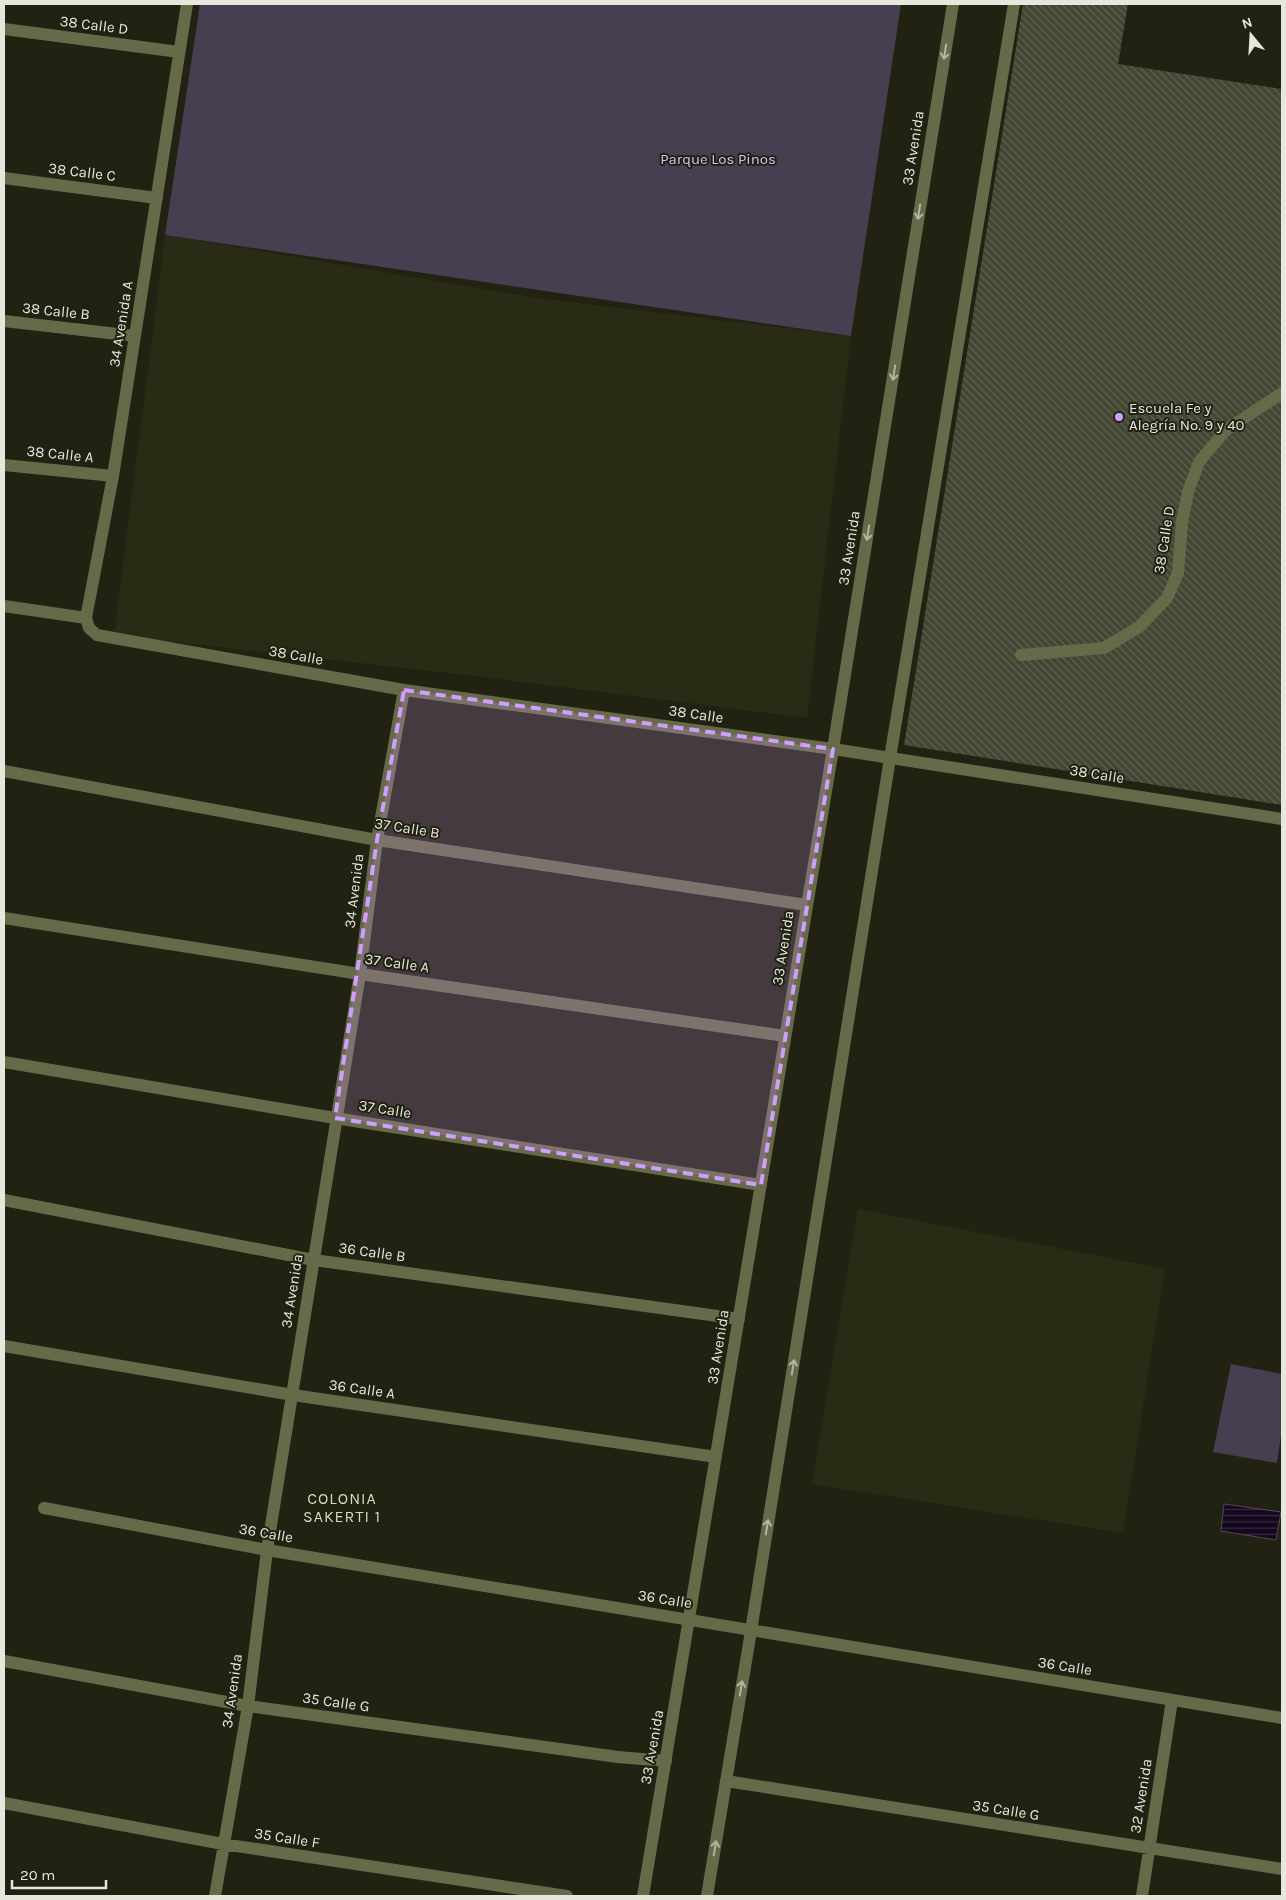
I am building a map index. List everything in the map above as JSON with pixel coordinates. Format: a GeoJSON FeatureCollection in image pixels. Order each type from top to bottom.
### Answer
{"type":"FeatureCollection","features":[{"type":"Feature","properties":{"kind":"street","name":"34 Avenida A"},"geometry":{"type":"LineString","coordinates":[[86,618],[114,476],[187,4]]}},
{"type":"Feature","properties":{"kind":"street","name":"33 Avenida"},"geometry":{"type":"LineString","coordinates":[[643,1896],[833,749],[953,4]]}},
{"type":"Feature","properties":{"kind":"street"},"geometry":{"type":"LineString","coordinates":[[706,1896],[751,1631],[890,758],[1014,4]]}},
{"type":"Feature","properties":{"kind":"street","name":"38 Calle D"},"geometry":{"type":"LineString","coordinates":[[4,29],[180,52]]}},
{"type":"Feature","properties":{"kind":"street","name":"38 Calle C"},"geometry":{"type":"LineString","coordinates":[[4,178],[157,198]]}},
{"type":"Feature","properties":{"kind":"street","name":"38 Calle B"},"geometry":{"type":"LineString","coordinates":[[4,321],[135,336]]}},
{"type":"Feature","properties":{"kind":"street","name":"38 Calle D"},"geometry":{"type":"LineString","coordinates":[[1021,655],[1104,648],[1139,627],[1167,598],[1178,573],[1182,522],[1188,492],[1199,462],[1226,430],[1282,393]]}},
{"type":"Feature","properties":{"kind":"street","name":"38 Calle A"},"geometry":{"type":"LineString","coordinates":[[4,465],[114,476]]}},
{"type":"Feature","properties":{"kind":"street"},"geometry":{"type":"LineString","coordinates":[[4,606],[86,618]]}},
{"type":"Feature","properties":{"kind":"street","name":"38 Calle"},"geometry":{"type":"LineString","coordinates":[[86,618],[89,628],[97,635],[106,638],[404,690],[833,749],[1282,820]]}},
{"type":"Feature","properties":{"kind":"street","name":"34 Avenida"},"geometry":{"type":"LineString","coordinates":[[215,1896],[248,1706],[267,1550],[293,1395],[335,1118],[360,974],[377,840],[404,690]]}},
{"type":"Feature","properties":{"kind":"street","name":"37 Calle B"},"geometry":{"type":"LineString","coordinates":[[4,771],[377,840],[807,905]]}},
{"type":"Feature","properties":{"kind":"street","name":"37 Calle A"},"geometry":{"type":"LineString","coordinates":[[4,918],[360,974],[785,1036]]}},
{"type":"Feature","properties":{"kind":"street","name":"37 Calle"},"geometry":{"type":"LineString","coordinates":[[4,1062],[335,1118],[761,1186]]}},
{"type":"Feature","properties":{"kind":"street","name":"36 Calle B"},"geometry":{"type":"LineString","coordinates":[[4,1200],[314,1260],[739,1319]]}},
{"type":"Feature","properties":{"kind":"street","name":"36 Calle A"},"geometry":{"type":"LineString","coordinates":[[4,1346],[293,1395],[716,1456]]}},
{"type":"Feature","properties":{"kind":"street","name":"36 Calle"},"geometry":{"type":"LineString","coordinates":[[44,1508],[267,1550],[1282,1718]]}},
{"type":"Feature","properties":{"kind":"street","name":"35 Calle G"},"geometry":{"type":"LineString","coordinates":[[4,1661],[248,1706],[618,1757],[666,1761]]}},
{"type":"Feature","properties":{"kind":"street","name":"32 Avenida"},"geometry":{"type":"LineString","coordinates":[[1142,1896],[1172,1700]]}},
{"type":"Feature","properties":{"kind":"street","name":"35 Calle G"},"geometry":{"type":"LineString","coordinates":[[726,1781],[1149,1849],[1282,1868]]}},
{"type":"Feature","properties":{"kind":"street","name":"35 Calle F"},"geometry":{"type":"LineString","coordinates":[[4,1803],[224,1844],[567,1896]]}},
{"type":"Feature","properties":{"kind":"highlighted area"},"geometry":{"type":"Polygon","coordinates":[[[404,690],[833,749],[761,1185],[335,1118],[377,840],[404,690]]]}},
{"type":"Feature","properties":{"kind":"shaded area"},"geometry":{"type":"Polygon","coordinates":[[[165,235],[538,298],[851,336],[807,718],[483,677],[114,635],[165,235]]]}},
{"type":"Feature","properties":{"kind":"shaded area"},"geometry":{"type":"Polygon","coordinates":[[[858,1209],[1165,1269],[1123,1533],[812,1484],[858,1209]]]}},
{"type":"Feature","properties":{"kind":"shaded area"},"geometry":{"type":"Polygon","coordinates":[[[1224,1504],[1281,1512],[1276,1540],[1221,1531],[1224,1504]]]}},
{"type":"Feature","properties":{"kind":"green space","name":"Parque Los Pinos"},"geometry":{"type":"Polygon","coordinates":[[[200,4],[901,4],[851,336],[165,235],[200,4]]]}},
{"type":"Feature","properties":{"kind":"green space"},"geometry":{"type":"Polygon","coordinates":[[[1231,1364],[1282,1374],[1282,1428],[1277,1463],[1213,1452],[1231,1364]]]}},
{"type":"Feature","properties":{"kind":"building","name":"Escuela Fe y Alegría No. 9 y 40"},"geometry":{"type":"Polygon","coordinates":[[[1023,4],[1128,4],[1118,64],[1282,89],[1282,805],[904,745],[1023,4]]]}},
{"type":"Feature","properties":{"kind":"place","name":"Escuela Fe y Alegría No. 9 y 40"},"geometry":{"type":"Point","coordinates":[1119,417]}},
{"type":"Feature","properties":{"kind":"district","name":"COLONIA SAKERTI 1"},"geometry":{"type":"Point","coordinates":[342,1507]}}]}
